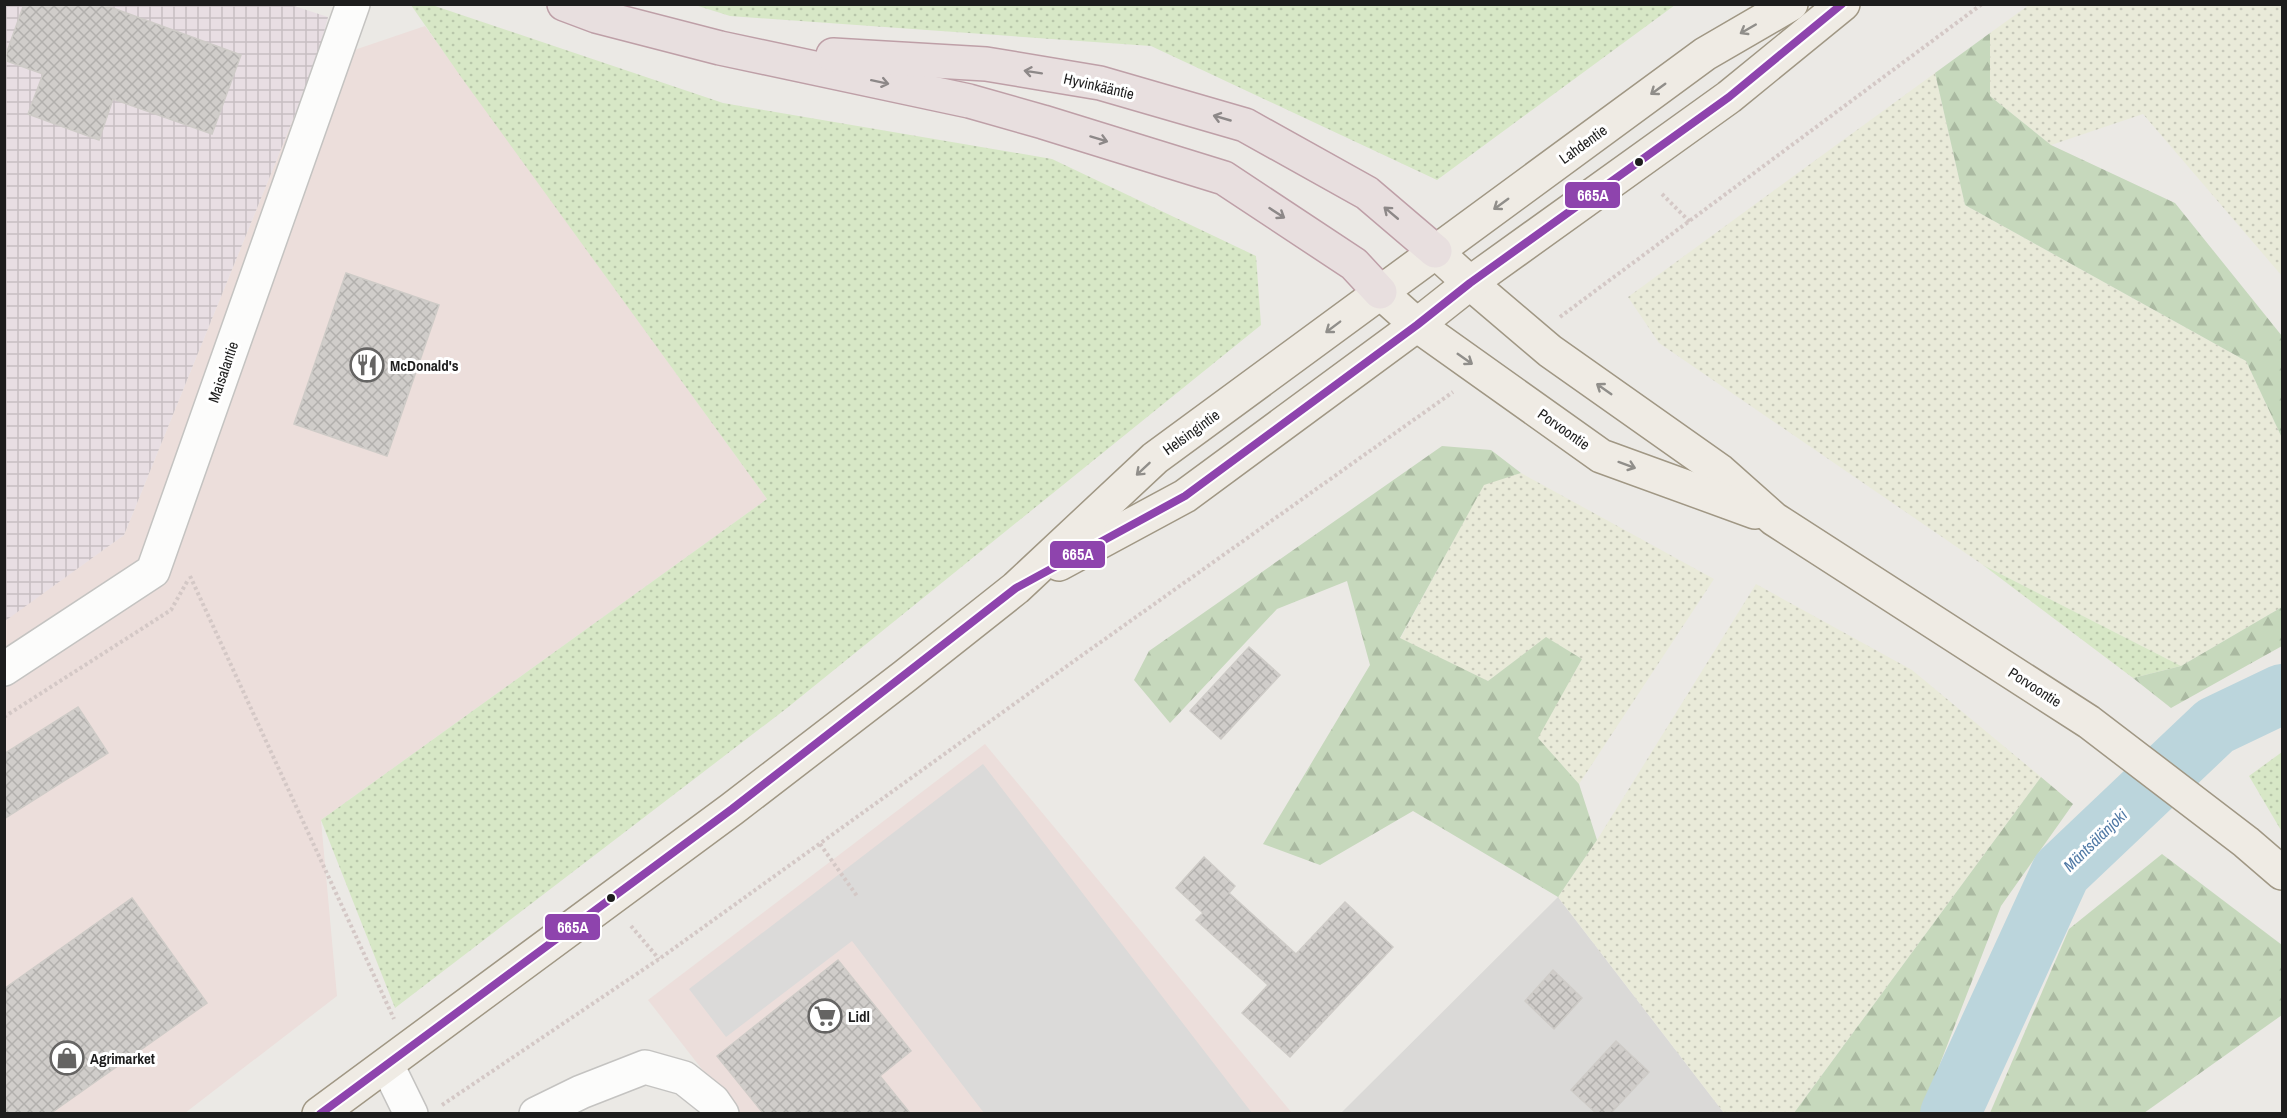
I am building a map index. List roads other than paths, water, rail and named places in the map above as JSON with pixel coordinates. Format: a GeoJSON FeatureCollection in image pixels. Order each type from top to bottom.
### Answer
{"type":"FeatureCollection","features":[{"type":"Feature","properties":{"kind":"highway","name":"Hyvinkääntie"},"geometry":{"type":"LineString","coordinates":[[564,4],[596,16],[720,48],[969,101],[1224,178],[1354,264],[1380,292]]}},
{"type":"Feature","properties":{"kind":"highway","name":"Hyvinkääntie"},"geometry":{"type":"LineString","coordinates":[[720,48],[986,64],[1101,83],[1245,125],[1367,193],[1435,251]]}},
{"type":"Feature","properties":{"kind":"main road","name":"Lahdentie"},"geometry":{"type":"LineString","coordinates":[[1380,292],[1705,54],[1791,4]]}},
{"type":"Feature","properties":{"kind":"main road"},"geometry":{"type":"LineString","coordinates":[[1417,326],[1470,283],[1729,97],[1844,4]]}},
{"type":"Feature","properties":{"kind":"main road","name":"Porvoontie"},"geometry":{"type":"LineString","coordinates":[[1435,251],[1533,337],[1720,471],[1774,519],[2089,722],[2283,873]]}},
{"type":"Feature","properties":{"kind":"main road","name":"Porvoontie"},"geometry":{"type":"LineString","coordinates":[[1380,292],[1417,326],[1601,456],[1774,519]]}},
{"type":"Feature","properties":{"kind":"main road","name":"Helsingintie"},"geometry":{"type":"LineString","coordinates":[[319,1113],[732,809],[1016,588],[1155,458],[1380,292]]}},
{"type":"Feature","properties":{"kind":"main road","name":"Helsingintie"},"geometry":{"type":"LineString","coordinates":[[1016,588],[1185,496],[1417,326]]}},
{"type":"Feature","properties":{"kind":"street","name":"Maisalantie"},"geometry":{"type":"LineString","coordinates":[[4,669],[153,571],[352,4]]}},
{"type":"Feature","properties":{"kind":"street"},"geometry":{"type":"LineString","coordinates":[[397,1057],[425,1110]]}},
{"type":"Feature","properties":{"kind":"street"},"geometry":{"type":"LineString","coordinates":[[536,1113],[581,1092],[645,1067],[684,1078],[713,1101],[722,1113]]}},
{"type":"Feature","properties":{"kind":"waterway","name":"Mäntsälänjoki"},"geometry":{"type":"LineString","coordinates":[[1950,1114],[2061,872],[2215,726],[2282,694]]}},
{"type":"Feature","properties":{"kind":"place","name":"McDonald's"},"geometry":{"type":"Point","coordinates":[367,365]}},
{"type":"Feature","properties":{"kind":"place","name":"Lidl"},"geometry":{"type":"Point","coordinates":[825,1016]}},
{"type":"Feature","properties":{"kind":"place","name":"Agrimarket"},"geometry":{"type":"Point","coordinates":[67,1058]}}]}
